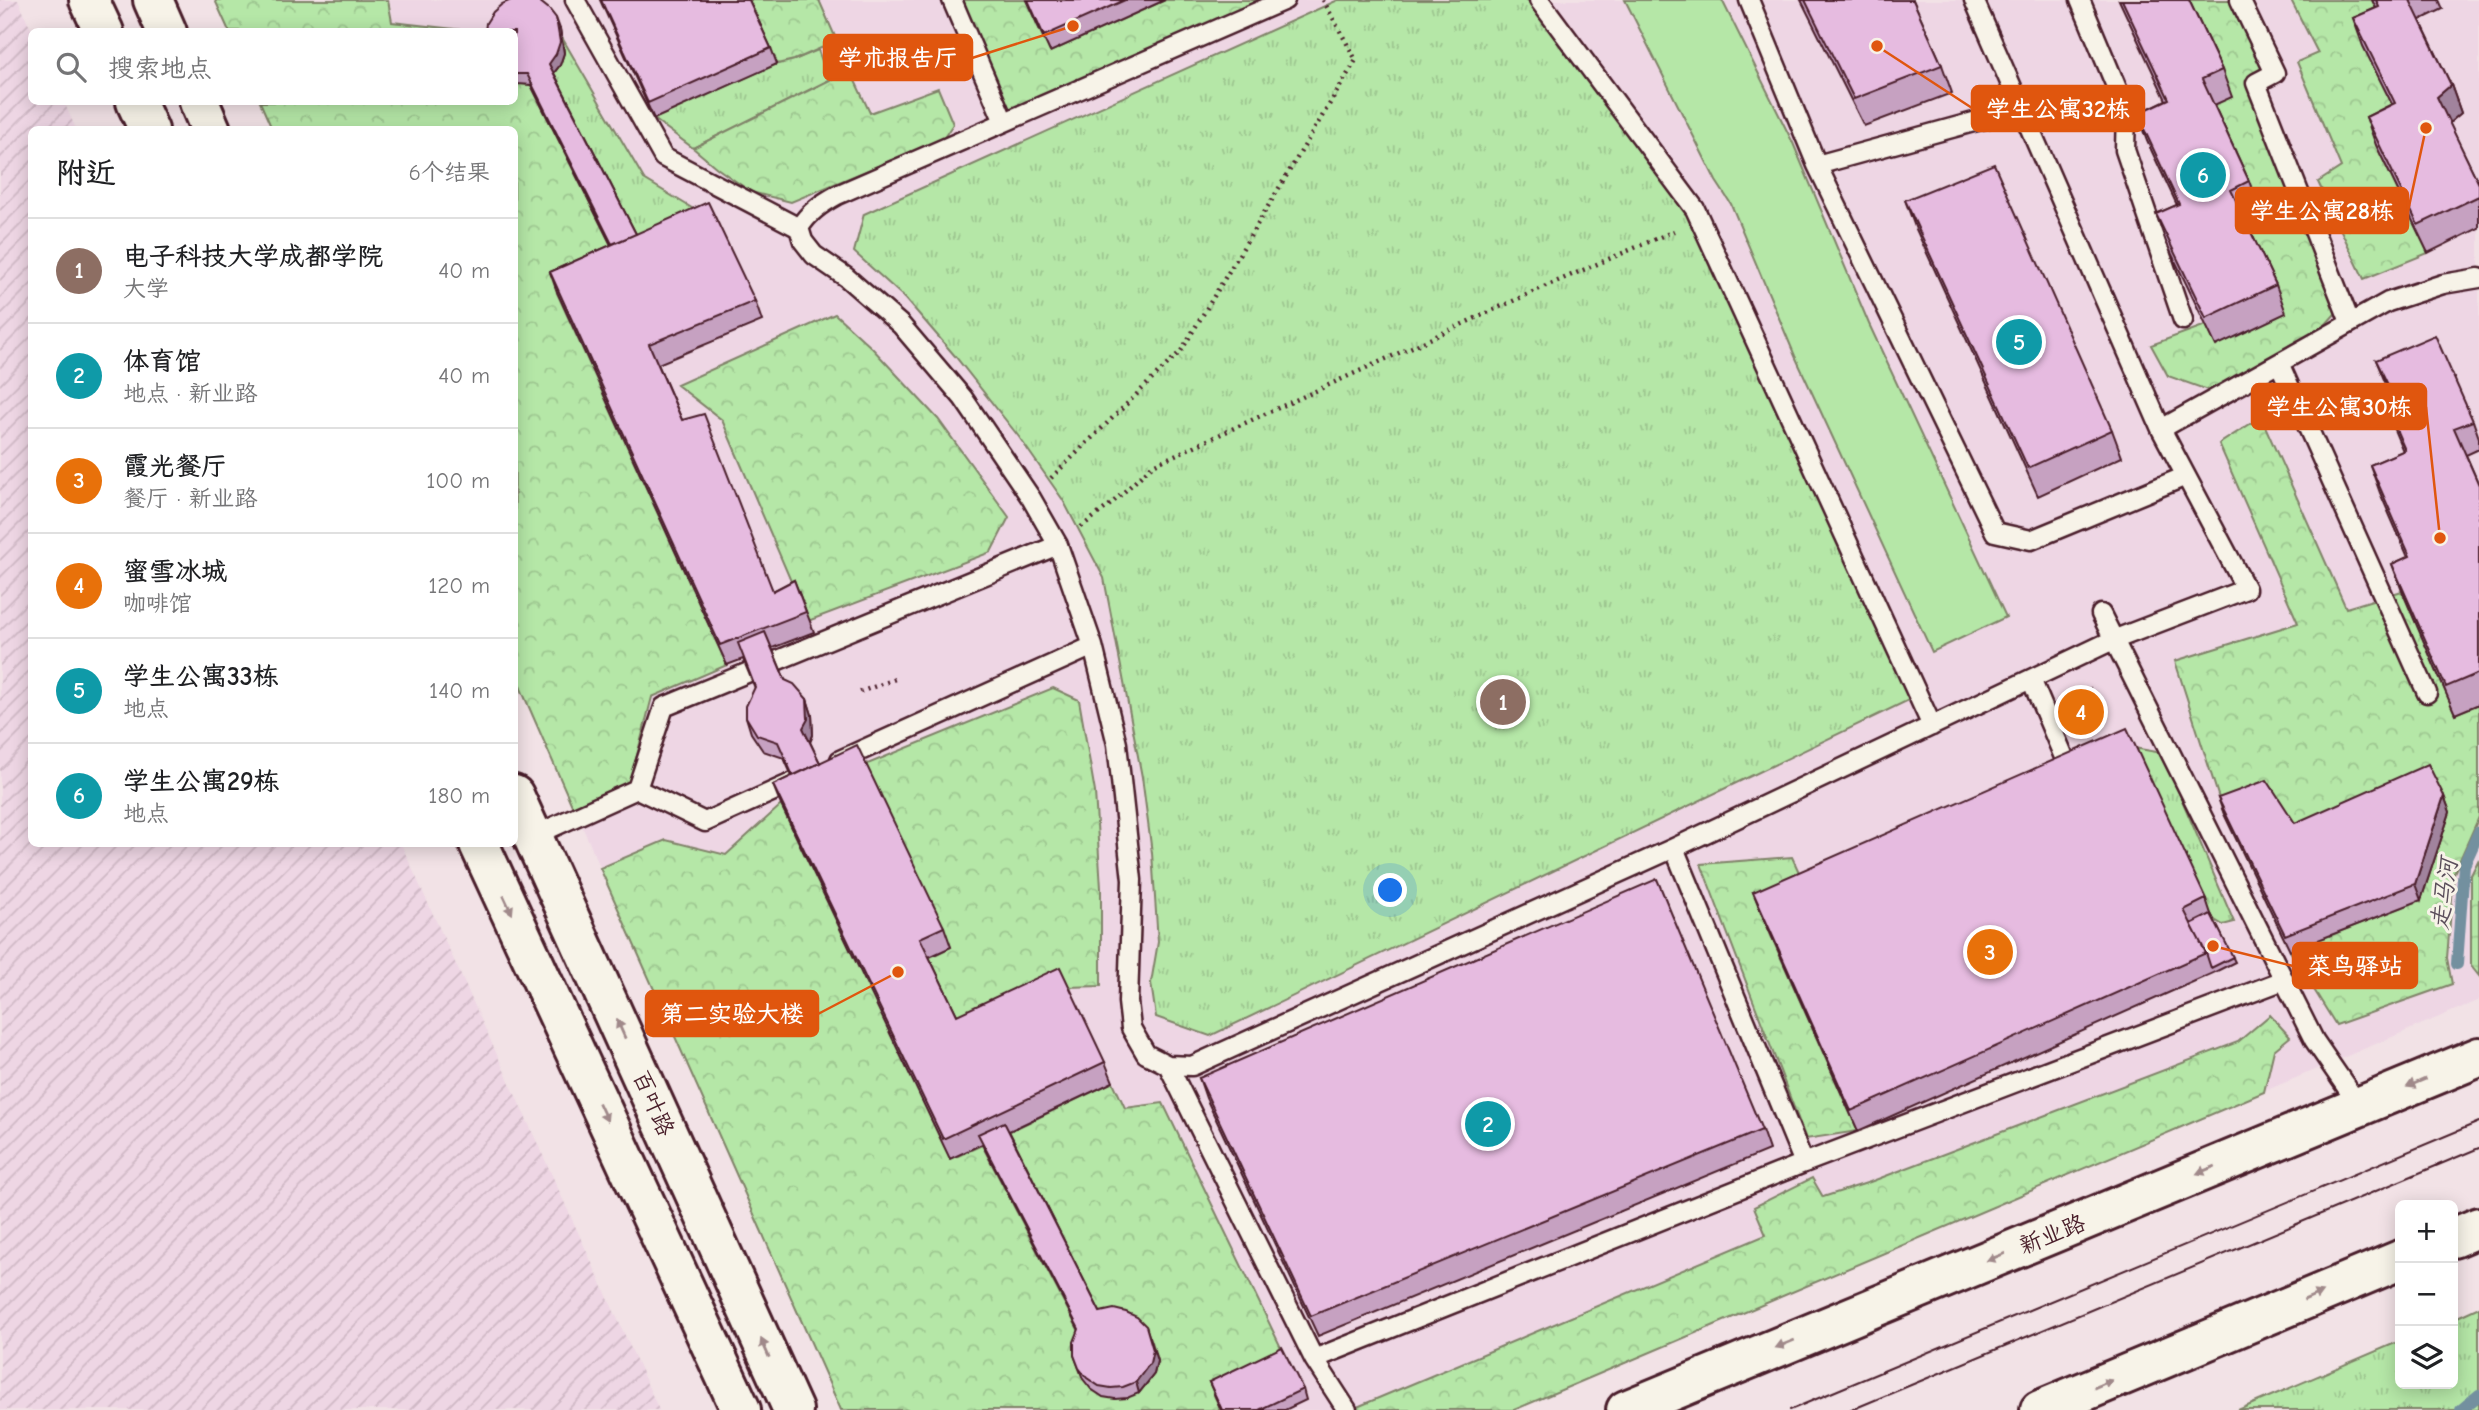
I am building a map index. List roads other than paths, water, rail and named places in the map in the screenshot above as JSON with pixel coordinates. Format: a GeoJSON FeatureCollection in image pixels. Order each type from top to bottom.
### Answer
{"type":"FeatureCollection","features":[{"type":"Feature","properties":{"kind":"street"},"geometry":{"type":"LineString","coordinates":[[89,0],[102,28]]}},
{"type":"Feature","properties":{"kind":"street"},"geometry":{"type":"LineString","coordinates":[[152,0],[165,28]]}},
{"type":"Feature","properties":{"kind":"street"},"geometry":{"type":"LineString","coordinates":[[137,105],[147,126]]}},
{"type":"Feature","properties":{"kind":"street"},"geometry":{"type":"LineString","coordinates":[[200,105],[209,126]]}},
{"type":"Feature","properties":{"kind":"street","name":"百叶路"},"geometry":{"type":"LineString","coordinates":[[518,804],[793,1410]]}},
{"type":"Feature","properties":{"kind":"street"},"geometry":{"type":"LineString","coordinates":[[480,847],[741,1410]]}},
{"type":"Feature","properties":{"kind":"street","name":"新业路"},"geometry":{"type":"LineString","coordinates":[[1626,1410],[2479,1057]]}},
{"type":"Feature","properties":{"kind":"street"},"geometry":{"type":"LineString","coordinates":[[2458,1236],[2479,1227]]}},
{"type":"Feature","properties":{"kind":"street"},"geometry":{"type":"LineString","coordinates":[[2040,1410],[2395,1262]]}},
{"type":"Feature","properties":{"kind":"lane"},"geometry":{"type":"LineString","coordinates":[[575,0],[663,158],[799,228]]}},
{"type":"Feature","properties":{"kind":"lane"},"geometry":{"type":"LineString","coordinates":[[952,0],[1004,122]]}},
{"type":"Feature","properties":{"kind":"lane"},"geometry":{"type":"LineString","coordinates":[[1284,0],[837,195],[806,215],[799,228],[803,241],[814,255],[846,277],[909,335],[963,398],[1031,498],[1058,545],[1093,646],[1116,744],[1132,880],[1128,1002],[1131,1028],[1146,1054],[1168,1065],[1192,1066],[1674,848],[2113,640],[2246,589],[2161,429],[1974,0]]}},
{"type":"Feature","properties":{"kind":"lane"},"geometry":{"type":"LineString","coordinates":[[1539,0],[1695,209],[1932,726]]}},
{"type":"Feature","properties":{"kind":"lane"},"geometry":{"type":"LineString","coordinates":[[1749,0],[1817,165],[1995,532],[2031,540],[2186,476]]}},
{"type":"Feature","properties":{"kind":"lane"},"geometry":{"type":"LineString","coordinates":[[2080,0],[2126,110],[2125,150],[2183,320]]}},
{"type":"Feature","properties":{"kind":"lane"},"geometry":{"type":"LineString","coordinates":[[2240,0],[2275,73],[2256,83],[2350,322]]}},
{"type":"Feature","properties":{"kind":"lane"},"geometry":{"type":"LineString","coordinates":[[1817,165],[2021,109]]}},
{"type":"Feature","properties":{"kind":"lane"},"geometry":{"type":"LineString","coordinates":[[2161,429],[2388,302],[2443,284],[2479,278]]}},
{"type":"Feature","properties":{"kind":"lane"},"geometry":{"type":"LineString","coordinates":[[2279,363],[2427,693]]}},
{"type":"Feature","properties":{"kind":"lane"},"geometry":{"type":"LineString","coordinates":[[533,836],[637,789],[664,707],[1058,545]]}},
{"type":"Feature","properties":{"kind":"lane"},"geometry":{"type":"LineString","coordinates":[[2101,614],[2314,1040],[2360,1107]]}},
{"type":"Feature","properties":{"kind":"lane"},"geometry":{"type":"LineString","coordinates":[[637,789],[705,822],[1093,646]]}},
{"type":"Feature","properties":{"kind":"lane"},"geometry":{"type":"LineString","coordinates":[[2031,679],[2072,776]]}},
{"type":"Feature","properties":{"kind":"lane"},"geometry":{"type":"LineString","coordinates":[[1674,848],[1804,1163]]}},
{"type":"Feature","properties":{"kind":"lane"},"geometry":{"type":"LineString","coordinates":[[1314,1359],[1804,1163],[2284,979]]}},
{"type":"Feature","properties":{"kind":"lane"},"geometry":{"type":"LineString","coordinates":[[1168,1065],[1314,1359],[1347,1410]]}},
{"type":"Feature","properties":{"kind":"waterway","name":"走马河"},"geometry":{"type":"LineString","coordinates":[[2457,964],[2464,865],[2479,832]]}},
{"type":"Feature","properties":{"kind":"waterway","name":"走马河"},"geometry":{"type":"LineString","coordinates":[[2461,1410],[2479,1395]]}},
{"type":"Feature","properties":{"kind":"tram line"},"geometry":{"type":"LineString","coordinates":[[1790,1410],[2479,1122]]}},
{"type":"Feature","properties":{"kind":"tram line"},"geometry":{"type":"LineString","coordinates":[[1851,1410],[2479,1148]]}},
{"type":"Feature","properties":{"kind":"place","name":"学术报告厅"},"geometry":{"type":"Point","coordinates":[1073,26]}},
{"type":"Feature","properties":{"kind":"place","name":"学生公寓32栋"},"geometry":{"type":"Point","coordinates":[1877,46]}},
{"type":"Feature","properties":{"kind":"place","name":"学生公寓28栋"},"geometry":{"type":"Point","coordinates":[2426,128]}},
{"type":"Feature","properties":{"kind":"place","name":"学生公寓29栋"},"geometry":{"type":"Point","coordinates":[2203,175]}},
{"type":"Feature","properties":{"kind":"place","name":"学生公寓33栋"},"geometry":{"type":"Point","coordinates":[2019,342]}},
{"type":"Feature","properties":{"kind":"place","name":"学生公寓30栋"},"geometry":{"type":"Point","coordinates":[2440,538]}},
{"type":"Feature","properties":{"kind":"place","name":"电子科技大学成都学院"},"geometry":{"type":"Point","coordinates":[1503,702]}},
{"type":"Feature","properties":{"kind":"place","name":"蜜雪冰城"},"geometry":{"type":"Point","coordinates":[2081,712]}},
{"type":"Feature","properties":{"kind":"place","name":"菜鸟驿站"},"geometry":{"type":"Point","coordinates":[2213,946]}},
{"type":"Feature","properties":{"kind":"place","name":"霞光餐厅"},"geometry":{"type":"Point","coordinates":[1990,952]}},
{"type":"Feature","properties":{"kind":"place","name":"第二实验大楼"},"geometry":{"type":"Point","coordinates":[898,972]}},
{"type":"Feature","properties":{"kind":"place","name":"体育馆"},"geometry":{"type":"Point","coordinates":[1488,1124]}}]}
